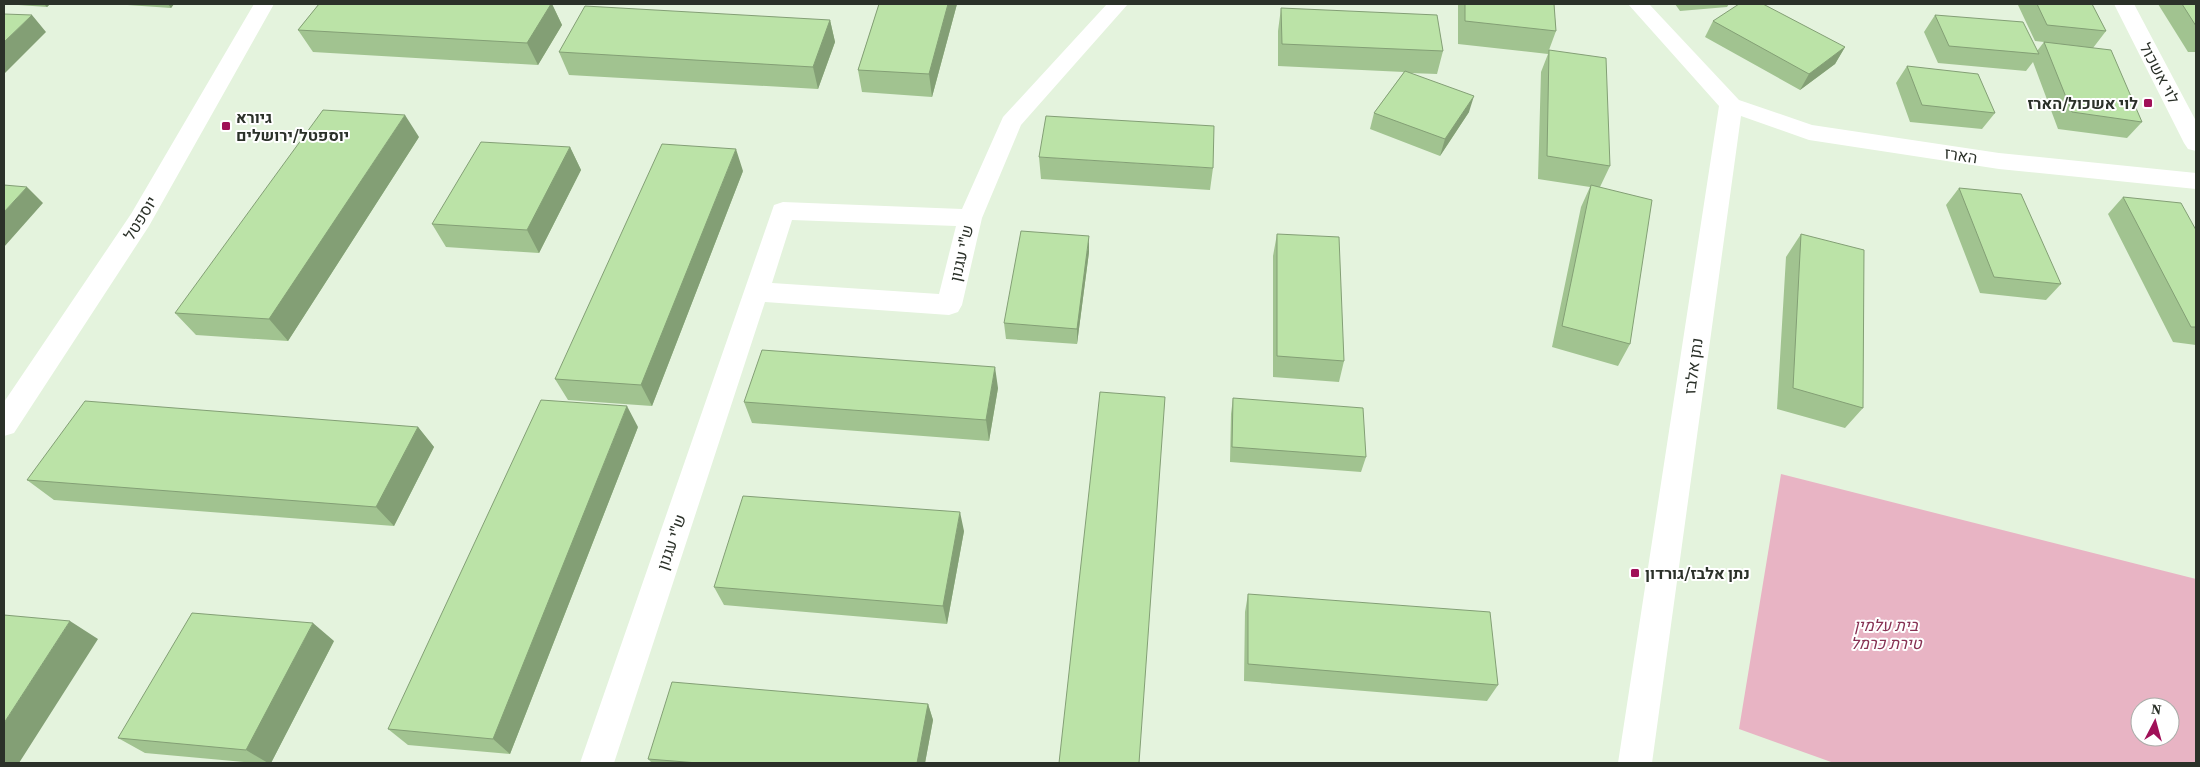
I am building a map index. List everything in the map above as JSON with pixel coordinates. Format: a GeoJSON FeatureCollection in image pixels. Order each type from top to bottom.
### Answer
{"type":"FeatureCollection","features":[{"type":"Feature","properties":{"kind":"street","name":"יוספטל"},"geometry":{"type":"LineString","coordinates":[[4,425],[140,220],[264,4]]}},
{"type":"Feature","properties":{"kind":"street"},"geometry":{"type":"LineString","coordinates":[[970,218],[1011,122],[1118,4]]}},
{"type":"Feature","properties":{"kind":"street"},"geometry":{"type":"LineString","coordinates":[[1638,4],[1731,105]]}},
{"type":"Feature","properties":{"kind":"street","name":"לוי אשכול"},"geometry":{"type":"LineString","coordinates":[[2124,4],[2196,143]]}},
{"type":"Feature","properties":{"kind":"street","name":"הארז"},"geometry":{"type":"LineString","coordinates":[[1731,105],[1808,132],[1999,161],[2196,181]]}},
{"type":"Feature","properties":{"kind":"street","name":"נתן אלבז"},"geometry":{"type":"LineString","coordinates":[[1635,763],[1731,105]]}},
{"type":"Feature","properties":{"kind":"street","name":"ש\"י עגנון"},"geometry":{"type":"LineString","coordinates":[[597,763],[783,211],[970,218],[949,305],[756,292]]}},
{"type":"Feature","properties":{"kind":"green space","name":"בית עלמין טירת כרמל"},"geometry":{"type":"Polygon","coordinates":[[[1781,474],[2196,579],[2196,763],[1834,763],[1739,729],[1781,474]]]}},
{"type":"Feature","properties":{"kind":"building"},"geometry":{"type":"Polygon","coordinates":[[[319,4],[551,4],[527,43],[298,30],[319,4]]]}},
{"type":"Feature","properties":{"kind":"building"},"geometry":{"type":"Polygon","coordinates":[[[879,4],[948,4],[929,74],[858,70],[879,4]]]}},
{"type":"Feature","properties":{"kind":"building"},"geometry":{"type":"Polygon","coordinates":[[[1465,4],[1554,4],[1556,31],[1465,21],[1465,4]]]}},
{"type":"Feature","properties":{"kind":"building"},"geometry":{"type":"Polygon","coordinates":[[[1739,4],[1763,4],[1845,47],[1809,74],[1713,21],[1739,4]]]}},
{"type":"Feature","properties":{"kind":"building"},"geometry":{"type":"Polygon","coordinates":[[[2037,4],[2092,4],[2106,31],[2047,25],[2037,4]]]}},
{"type":"Feature","properties":{"kind":"building"},"geometry":{"type":"Polygon","coordinates":[[[2182,4],[2196,4],[2196,26],[2182,4]]]}},
{"type":"Feature","properties":{"kind":"building"},"geometry":{"type":"Polygon","coordinates":[[[585,6],[830,20],[813,67],[559,52],[585,6]]]}},
{"type":"Feature","properties":{"kind":"building"},"geometry":{"type":"Polygon","coordinates":[[[1281,8],[1437,15],[1443,51],[1282,44],[1281,8]]]}},
{"type":"Feature","properties":{"kind":"building"},"geometry":{"type":"Polygon","coordinates":[[[4,14],[32,15],[4,42],[4,14]]]}},
{"type":"Feature","properties":{"kind":"building"},"geometry":{"type":"Polygon","coordinates":[[[1935,15],[2023,22],[2039,54],[1949,46],[1935,15]]]}},
{"type":"Feature","properties":{"kind":"building"},"geometry":{"type":"Polygon","coordinates":[[[2044,42],[2111,50],[2142,122],[2072,112],[2044,42]]]}},
{"type":"Feature","properties":{"kind":"building"},"geometry":{"type":"Polygon","coordinates":[[[1549,50],[1606,58],[1610,166],[1547,156],[1549,50]]]}},
{"type":"Feature","properties":{"kind":"building"},"geometry":{"type":"Polygon","coordinates":[[[1907,66],[1978,74],[1995,113],[1922,105],[1907,66]]]}},
{"type":"Feature","properties":{"kind":"building"},"geometry":{"type":"Polygon","coordinates":[[[1405,71],[1474,96],[1445,139],[1374,113],[1405,71]]]}},
{"type":"Feature","properties":{"kind":"building"},"geometry":{"type":"Polygon","coordinates":[[[323,110],[405,115],[269,319],[175,313],[323,110]]]}},
{"type":"Feature","properties":{"kind":"building"},"geometry":{"type":"Polygon","coordinates":[[[1046,116],[1214,126],[1213,168],[1039,157],[1046,116]]]}},
{"type":"Feature","properties":{"kind":"building"},"geometry":{"type":"Polygon","coordinates":[[[481,142],[570,147],[527,230],[432,224],[481,142]]]}},
{"type":"Feature","properties":{"kind":"building"},"geometry":{"type":"Polygon","coordinates":[[[662,144],[736,149],[641,385],[555,379],[662,144]]]}},
{"type":"Feature","properties":{"kind":"building"},"geometry":{"type":"Polygon","coordinates":[[[4,185],[27,187],[4,212],[4,185]]]}},
{"type":"Feature","properties":{"kind":"building"},"geometry":{"type":"Polygon","coordinates":[[[1591,185],[1652,200],[1630,344],[1562,326],[1591,185]]]}},
{"type":"Feature","properties":{"kind":"building"},"geometry":{"type":"Polygon","coordinates":[[[1959,188],[2021,194],[2061,284],[1994,277],[1959,188]]]}},
{"type":"Feature","properties":{"kind":"building"},"geometry":{"type":"Polygon","coordinates":[[[2123,197],[2181,203],[2196,230],[2196,327],[2191,327],[2123,197]]]}},
{"type":"Feature","properties":{"kind":"building"},"geometry":{"type":"Polygon","coordinates":[[[1021,231],[1089,236],[1077,329],[1004,323],[1021,231]]]}},
{"type":"Feature","properties":{"kind":"building"},"geometry":{"type":"Polygon","coordinates":[[[1277,234],[1339,237],[1344,361],[1277,356],[1277,234]]]}},
{"type":"Feature","properties":{"kind":"building"},"geometry":{"type":"Polygon","coordinates":[[[1801,234],[1864,250],[1863,408],[1793,388],[1801,234]]]}},
{"type":"Feature","properties":{"kind":"building"},"geometry":{"type":"Polygon","coordinates":[[[762,350],[995,367],[986,420],[744,402],[762,350]]]}},
{"type":"Feature","properties":{"kind":"building"},"geometry":{"type":"Polygon","coordinates":[[[1100,392],[1165,397],[1139,763],[1059,763],[1100,392]]]}},
{"type":"Feature","properties":{"kind":"building"},"geometry":{"type":"Polygon","coordinates":[[[1233,398],[1363,408],[1366,457],[1232,447],[1233,398]]]}},
{"type":"Feature","properties":{"kind":"building"},"geometry":{"type":"Polygon","coordinates":[[[541,400],[627,406],[493,739],[388,729],[541,400]]]}},
{"type":"Feature","properties":{"kind":"building"},"geometry":{"type":"Polygon","coordinates":[[[85,401],[418,427],[376,507],[27,480],[85,401]]]}},
{"type":"Feature","properties":{"kind":"building"},"geometry":{"type":"Polygon","coordinates":[[[743,496],[960,512],[943,606],[714,587],[743,496]]]}},
{"type":"Feature","properties":{"kind":"building"},"geometry":{"type":"Polygon","coordinates":[[[1248,594],[1490,612],[1498,685],[1248,664],[1248,594]]]}},
{"type":"Feature","properties":{"kind":"building"},"geometry":{"type":"Polygon","coordinates":[[[192,613],[313,623],[246,750],[118,738],[192,613]]]}},
{"type":"Feature","properties":{"kind":"building"},"geometry":{"type":"Polygon","coordinates":[[[4,615],[70,621],[4,723],[4,615]]]}},
{"type":"Feature","properties":{"kind":"building"},"geometry":{"type":"Polygon","coordinates":[[[672,682],[928,704],[917,763],[698,763],[648,759],[672,682]]]}},
{"type":"Feature","properties":{"kind":"place","name":"לוי אשכול/הארז"},"geometry":{"type":"Point","coordinates":[2148,103]}},
{"type":"Feature","properties":{"kind":"place","name":"גיורא יוספטל/ירושלים"},"geometry":{"type":"Point","coordinates":[226,126]}},
{"type":"Feature","properties":{"kind":"place","name":"נתן אלבז/גורדון"},"geometry":{"type":"Point","coordinates":[1635,573]}}]}
